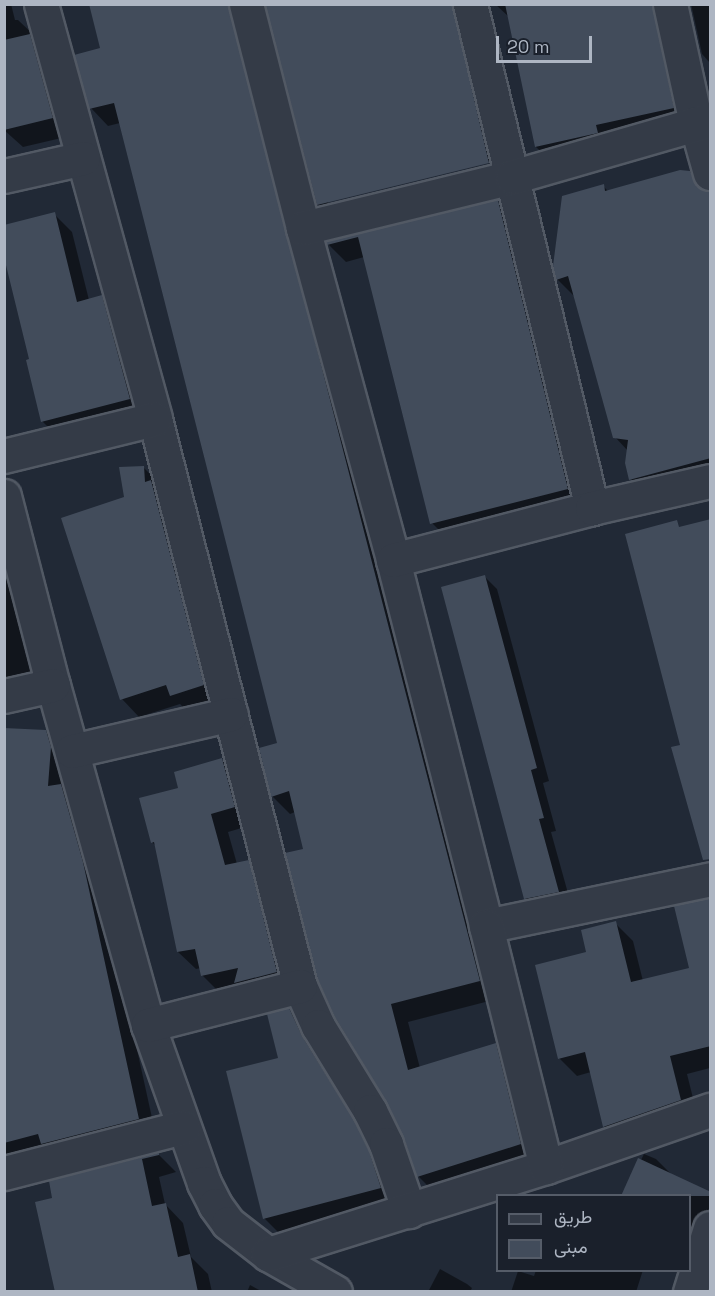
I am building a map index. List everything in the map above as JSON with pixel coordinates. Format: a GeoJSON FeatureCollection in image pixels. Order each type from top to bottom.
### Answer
{"type":"FeatureCollection","features":[{"type":"Feature","properties":{"kind":"street"},"geometry":{"type":"LineString","coordinates":[[41,4],[155,419],[300,986],[318,1026],[370,1111],[386,1144],[409,1210]]}},
{"type":"Feature","properties":{"kind":"street"},"geometry":{"type":"LineString","coordinates":[[246,4],[303,228],[393,560],[546,1167]]}},
{"type":"Feature","properties":{"kind":"street"},"geometry":{"type":"LineString","coordinates":[[470,4],[592,508]]}},
{"type":"Feature","properties":{"kind":"street"},"geometry":{"type":"LineString","coordinates":[[670,4],[703,122],[711,173]]}},
{"type":"Feature","properties":{"kind":"street"},"geometry":{"type":"LineString","coordinates":[[303,228],[512,177],[703,122]]}},
{"type":"Feature","properties":{"kind":"street"},"geometry":{"type":"LineString","coordinates":[[4,176],[83,158]]}},
{"type":"Feature","properties":{"kind":"street"},"geometry":{"type":"LineString","coordinates":[[4,456],[155,419]]}},
{"type":"Feature","properties":{"kind":"street"},"geometry":{"type":"LineString","coordinates":[[393,560],[592,508],[711,481]]}},
{"type":"Feature","properties":{"kind":"street"},"geometry":{"type":"LineString","coordinates":[[4,496],[9,530],[148,1025],[183,1127],[214,1206],[228,1223],[268,1254],[335,1292]]}},
{"type":"Feature","properties":{"kind":"street"},"geometry":{"type":"LineString","coordinates":[[4,696],[53,685]]}},
{"type":"Feature","properties":{"kind":"street"},"geometry":{"type":"LineString","coordinates":[[72,751],[231,714]]}},
{"type":"Feature","properties":{"kind":"street"},"geometry":{"type":"LineString","coordinates":[[486,926],[711,879]]}},
{"type":"Feature","properties":{"kind":"street"},"geometry":{"type":"LineString","coordinates":[[148,1025],[300,986]]}},
{"type":"Feature","properties":{"kind":"street"},"geometry":{"type":"LineString","coordinates":[[268,1254],[546,1167],[711,1110]]}},
{"type":"Feature","properties":{"kind":"street"},"geometry":{"type":"LineString","coordinates":[[4,1173],[183,1127]]}},
{"type":"Feature","properties":{"kind":"street"},"geometry":{"type":"LineString","coordinates":[[690,1292],[711,1228]]}},
{"type":"Feature","properties":{"kind":"building"},"geometry":{"type":"Polygon","coordinates":[[[89,4],[228,4],[480,981],[391,1004],[408,1070],[496,1043],[521,1144],[417,1177],[404,1138],[387,1103],[335,1017],[318,980],[285,853],[303,849],[289,791],[271,797],[259,748],[277,743],[114,103],[89,109],[74,55],[100,48],[89,4]]]}},
{"type":"Feature","properties":{"kind":"building"},"geometry":{"type":"Polygon","coordinates":[[[265,4],[452,4],[489,163],[317,205],[265,4]]]}},
{"type":"Feature","properties":{"kind":"building"},"geometry":{"type":"Polygon","coordinates":[[[505,4],[652,4],[674,108],[596,125],[598,133],[535,147],[505,4]]]}},
{"type":"Feature","properties":{"kind":"building"},"geometry":{"type":"Polygon","coordinates":[[[30,34],[53,118],[4,130],[4,40],[30,34]]]}},
{"type":"Feature","properties":{"kind":"building"},"geometry":{"type":"Polygon","coordinates":[[[680,170],[690,171],[697,187],[711,191],[711,458],[629,480],[625,463],[628,440],[613,438],[568,276],[556,280],[553,266],[562,196],[604,184],[605,191],[680,170]]]}},
{"type":"Feature","properties":{"kind":"building"},"geometry":{"type":"Polygon","coordinates":[[[498,200],[568,489],[430,524],[358,237],[327,245],[326,242],[498,200]]]}},
{"type":"Feature","properties":{"kind":"building"},"geometry":{"type":"Polygon","coordinates":[[[55,212],[77,302],[102,295],[130,399],[41,422],[26,360],[29,359],[4,257],[4,225],[55,212]]]}},
{"type":"Feature","properties":{"kind":"building"},"geometry":{"type":"Polygon","coordinates":[[[144,466],[145,482],[151,480],[204,685],[170,696],[166,685],[120,700],[61,518],[124,497],[119,467],[144,466]]]}},
{"type":"Feature","properties":{"kind":"building"},"geometry":{"type":"Polygon","coordinates":[[[711,519],[711,859],[703,860],[671,747],[680,745],[625,534],[677,520],[679,527],[711,519]]]}},
{"type":"Feature","properties":{"kind":"building"},"geometry":{"type":"Polygon","coordinates":[[[485,575],[537,768],[531,770],[544,818],[539,819],[559,892],[524,899],[441,587],[485,575]]]}},
{"type":"Feature","properties":{"kind":"building"},"geometry":{"type":"Polygon","coordinates":[[[4,728],[46,730],[51,747],[48,786],[61,784],[83,862],[139,1119],[41,1144],[38,1134],[4,1143],[4,728]]]}},
{"type":"Feature","properties":{"kind":"building"},"geometry":{"type":"Polygon","coordinates":[[[222,758],[235,807],[211,814],[225,865],[249,860],[277,972],[234,983],[238,968],[201,976],[195,949],[177,952],[154,842],[151,843],[139,798],[178,788],[174,772],[222,758]]]}},
{"type":"Feature","properties":{"kind":"building"},"geometry":{"type":"Polygon","coordinates":[[[711,898],[711,1046],[670,1056],[681,1100],[603,1127],[585,1052],[558,1059],[535,965],[586,952],[581,930],[616,921],[631,982],[689,968],[674,906],[711,898]]]}},
{"type":"Feature","properties":{"kind":"building"},"geometry":{"type":"Polygon","coordinates":[[[289,1008],[302,1036],[354,1120],[369,1151],[381,1188],[263,1219],[226,1071],[278,1058],[267,1014],[289,1008]]]}},
{"type":"Feature","properties":{"kind":"building"},"geometry":{"type":"Polygon","coordinates":[[[159,1153],[159,1155],[142,1159],[152,1206],[166,1203],[178,1257],[190,1254],[198,1292],[55,1292],[35,1202],[52,1198],[49,1181],[159,1153]]]}},
{"type":"Feature","properties":{"kind":"building"},"geometry":{"type":"Polygon","coordinates":[[[638,1158],[711,1192],[711,1196],[691,1196],[691,1194],[622,1194],[638,1158]]]}}]}
